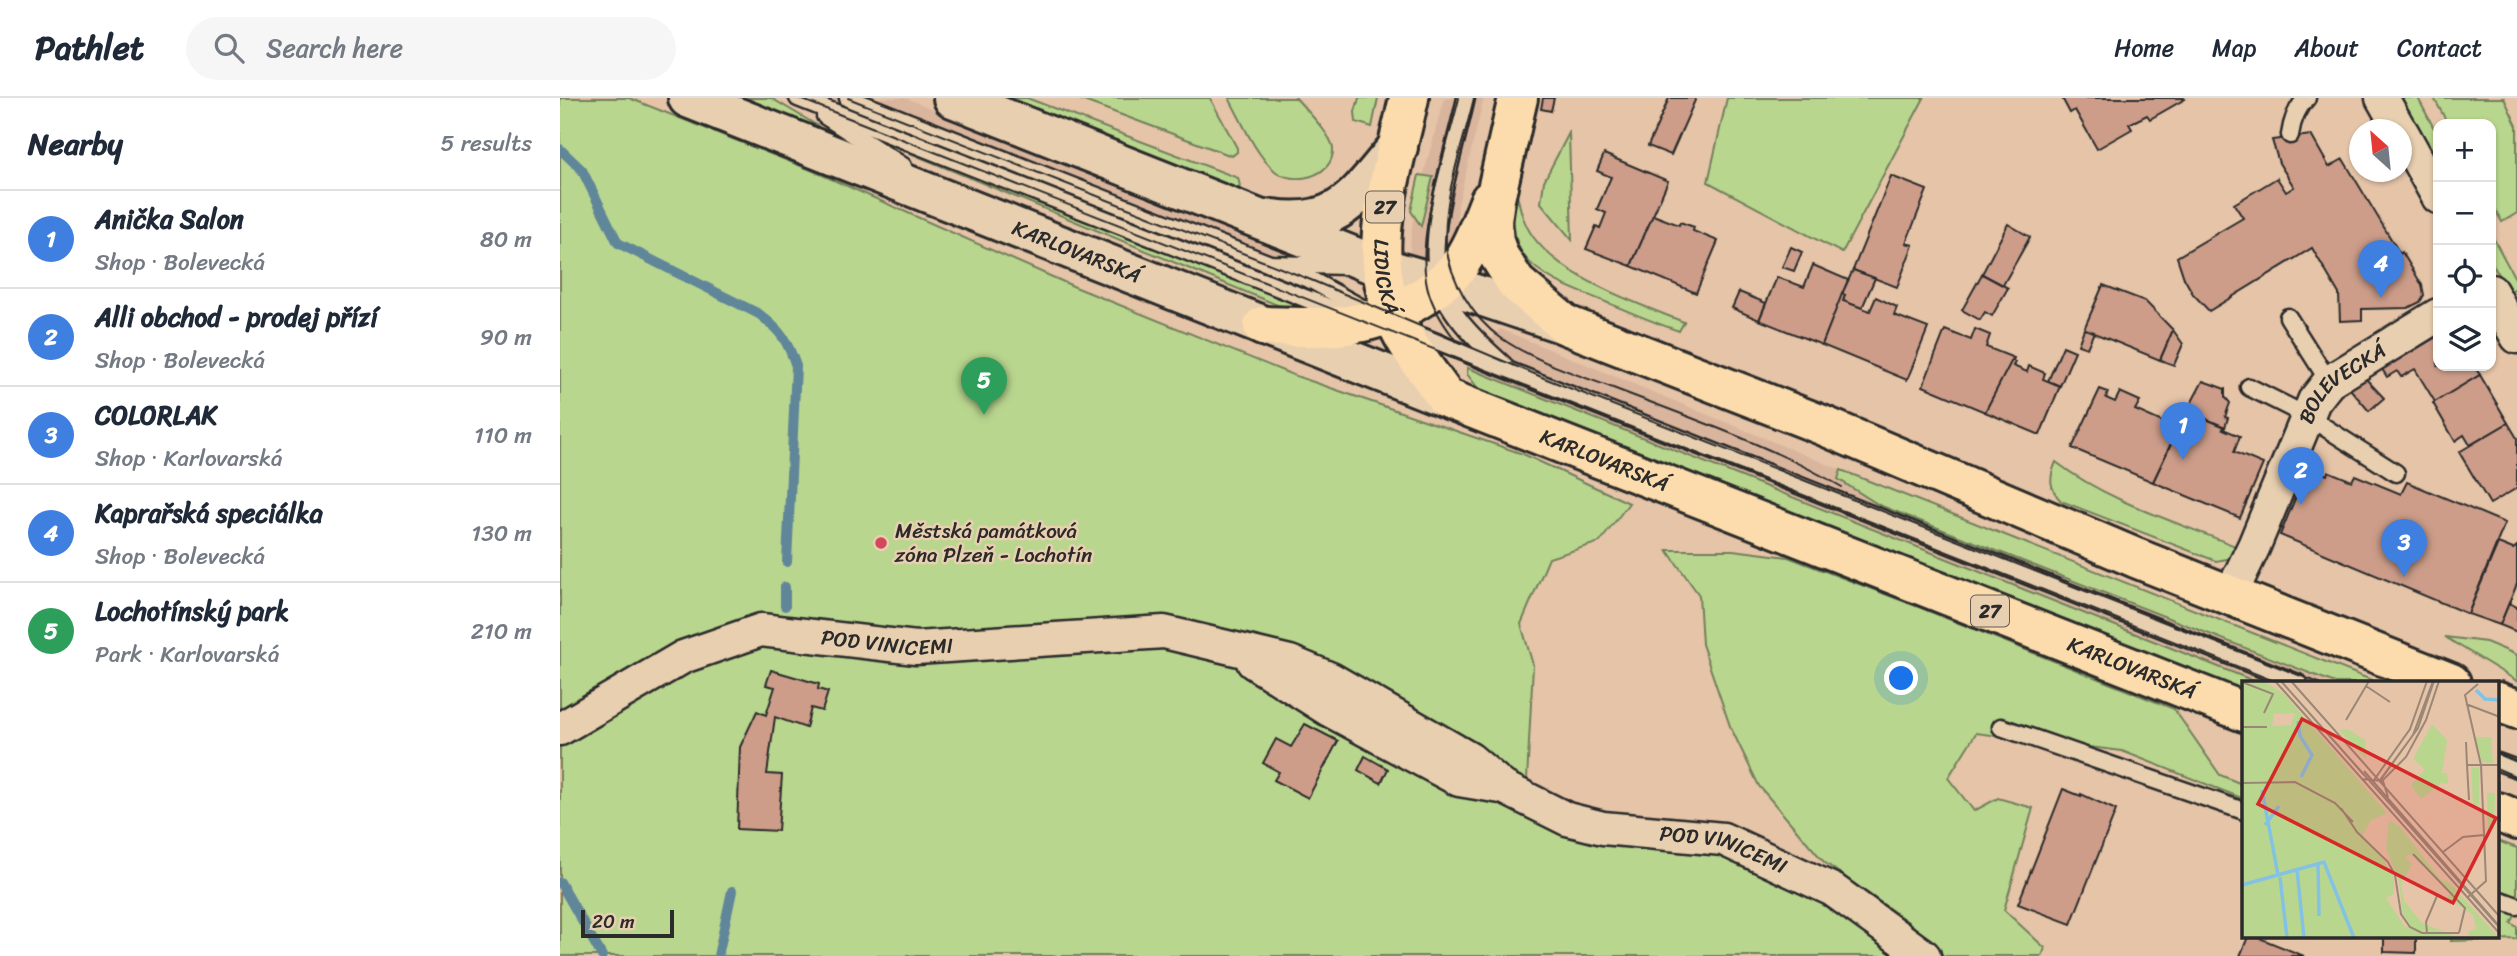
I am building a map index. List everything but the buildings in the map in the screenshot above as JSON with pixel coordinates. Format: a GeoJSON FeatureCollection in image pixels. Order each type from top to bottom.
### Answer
{"type":"FeatureCollection","features":[{"type":"Feature","properties":{"kind":"main road","name":"KARLOVARSKÁ"},"geometry":{"type":"LineString","coordinates":[[688,98],[2242,711]]}},
{"type":"Feature","properties":{"kind":"main road","name":"KARLOVARSKÁ"},"geometry":{"type":"LineString","coordinates":[[953,98],[1380,267],[1458,289],[1566,325],[1822,425],[2136,558],[2446,681]]}},
{"type":"Feature","properties":{"kind":"main road","name":"LIDICKÁ"},"geometry":{"type":"LineString","coordinates":[[1409,98],[1384,212],[1379,248],[1384,320],[1403,336],[1446,398]]}},
{"type":"Feature","properties":{"kind":"main road"},"geometry":{"type":"LineString","coordinates":[[1263,326],[1316,328],[1384,320],[1458,289],[1457,268],[1502,172],[1518,98]]}},
{"type":"Feature","properties":{"kind":"main road"},"geometry":{"type":"LineString","coordinates":[[1243,213],[1304,221],[1325,217],[1344,208],[1398,147]]}},
{"type":"Feature","properties":{"kind":"main road","name":"KARLOVARSKÁ"},"geometry":{"type":"LineString","coordinates":[[1502,172],[1492,221],[1494,242],[1499,256],[1516,283],[1566,325]]}},
{"type":"Feature","properties":{"kind":"main road"},"geometry":{"type":"LineString","coordinates":[[2500,703],[2517,709]]}},
{"type":"Feature","properties":{"kind":"main road"},"geometry":{"type":"LineString","coordinates":[[2500,813],[2517,820]]}},
{"type":"Feature","properties":{"kind":"street"},"geometry":{"type":"LineString","coordinates":[[2382,98],[2394,119]]}},
{"type":"Feature","properties":{"kind":"street"},"geometry":{"type":"LineString","coordinates":[[2412,151],[2433,188]]}},
{"type":"Feature","properties":{"kind":"street"},"geometry":{"type":"LineString","coordinates":[[2496,300],[2517,337]]}},
{"type":"Feature","properties":{"kind":"street","name":"BOLEVECKÁ"},"geometry":{"type":"LineString","coordinates":[[2230,596],[2255,546],[2314,401],[2329,382],[2433,318]]}},
{"type":"Feature","properties":{"kind":"street","name":"POD VINICEMI"},"geometry":{"type":"LineString","coordinates":[[560,729],[683,657],[761,630],[916,648],[1164,632],[1290,662],[1331,679],[1470,759],[1503,787],[1567,819],[1591,825],[1723,839],[1833,890],[1924,956]]}},
{"type":"Feature","properties":{"kind":"lane","name":"KARLOVARSKÁ"},"geometry":{"type":"LineString","coordinates":[[797,98],[966,206]]}},
{"type":"Feature","properties":{"kind":"lane","name":"KARLOVARSKÁ"},"geometry":{"type":"LineString","coordinates":[[797,98],[1384,320],[2293,681]]}},
{"type":"Feature","properties":{"kind":"lane","name":"KARLOVARSKÁ"},"geometry":{"type":"LineString","coordinates":[[848,98],[1311,280],[1384,320]]}},
{"type":"Feature","properties":{"kind":"lane"},"geometry":{"type":"LineString","coordinates":[[1466,98],[1441,200],[1437,276],[1458,289],[1459,320],[1510,372]]}},
{"type":"Feature","properties":{"kind":"lane"},"geometry":{"type":"LineString","coordinates":[[2290,135],[2292,122],[2301,103],[2307,98]]}},
{"type":"Feature","properties":{"kind":"lane","name":"KARLOVARSKÁ"},"geometry":{"type":"LineString","coordinates":[[1270,264],[1380,267]]}},
{"type":"Feature","properties":{"kind":"lane"},"geometry":{"type":"LineString","coordinates":[[2288,317],[2329,382]]}},
{"type":"Feature","properties":{"kind":"lane"},"geometry":{"type":"LineString","coordinates":[[2249,387],[2307,416],[2396,473]]}},
{"type":"Feature","properties":{"kind":"lane"},"geometry":{"type":"LineString","coordinates":[[2001,727],[2242,810]]}},
{"type":"Feature","properties":{"kind":"lane"},"geometry":{"type":"LineString","coordinates":[[2500,763],[2517,769]]}},
{"type":"Feature","properties":{"kind":"lane"},"geometry":{"type":"LineString","coordinates":[[2500,900],[2517,906]]}},
{"type":"Feature","properties":{"kind":"shaded area"},"geometry":{"type":"Polygon","coordinates":[[[781,98],[905,98],[1287,248],[1290,254],[1285,257],[1317,275],[1305,306],[781,98]]]}},
{"type":"Feature","properties":{"kind":"shaded area"},"geometry":{"type":"Polygon","coordinates":[[[1444,98],[1484,98],[1458,205],[1456,238],[1444,270],[1409,255],[1414,210],[1444,98]]]}},
{"type":"Feature","properties":{"kind":"shaded area"},"geometry":{"type":"Polygon","coordinates":[[[1500,329],[1841,470],[1838,480],[1879,505],[2330,681],[2254,681],[1468,368],[1500,329]]]}},
{"type":"Feature","properties":{"kind":"green space"},"geometry":{"type":"Polygon","coordinates":[[[560,98],[629,98],[811,170],[1075,287],[1293,375],[1523,454],[1629,503],[1600,542],[1549,558],[1521,624],[1533,665],[1526,799],[1721,853],[1817,898],[1894,956],[560,956],[560,98]]]}},
{"type":"Feature","properties":{"kind":"green space"},"geometry":{"type":"Polygon","coordinates":[[[746,98],[771,98],[818,126],[818,129],[744,102],[746,98]]]}},
{"type":"Feature","properties":{"kind":"green space"},"geometry":{"type":"Polygon","coordinates":[[[999,98],[1027,98],[1238,178],[1240,186],[1237,190],[999,98]]]}},
{"type":"Feature","properties":{"kind":"green space"},"geometry":{"type":"Polygon","coordinates":[[[1076,98],[1210,98],[1237,152],[1232,156],[1076,98]]]}},
{"type":"Feature","properties":{"kind":"green space"},"geometry":{"type":"Polygon","coordinates":[[[1229,98],[1296,98],[1332,144],[1331,159],[1326,167],[1311,176],[1301,178],[1283,176],[1275,171],[1255,146],[1229,98]]]}},
{"type":"Feature","properties":{"kind":"green space"},"geometry":{"type":"Polygon","coordinates":[[[1359,98],[1378,98],[1372,127],[1356,122],[1355,112],[1359,98]]]}},
{"type":"Feature","properties":{"kind":"green space"},"geometry":{"type":"Polygon","coordinates":[[[1727,98],[1924,98],[1842,253],[1708,182],[1727,98]]]}},
{"type":"Feature","properties":{"kind":"green space"},"geometry":{"type":"Polygon","coordinates":[[[2401,98],[2418,98],[2433,126],[2433,156],[2401,98]]]}},
{"type":"Feature","properties":{"kind":"green space"},"geometry":{"type":"Polygon","coordinates":[[[2434,98],[2504,98],[2517,126],[2517,213],[2502,222],[2496,211],[2496,119],[2445,119],[2434,98]]]}},
{"type":"Feature","properties":{"kind":"green space"},"geometry":{"type":"Polygon","coordinates":[[[1569,133],[1572,240],[1541,203],[1544,181],[1569,133]]]}},
{"type":"Feature","properties":{"kind":"green space"},"geometry":{"type":"Polygon","coordinates":[[[875,135],[1305,306],[1303,309],[1287,309],[876,139],[875,135]]]}},
{"type":"Feature","properties":{"kind":"green space"},"geometry":{"type":"Polygon","coordinates":[[[1419,175],[1433,177],[1421,226],[1411,211],[1419,175]]]}},
{"type":"Feature","properties":{"kind":"green space"},"geometry":{"type":"Polygon","coordinates":[[[1518,199],[1523,218],[1535,239],[1551,256],[1594,284],[1684,322],[1679,331],[1563,284],[1532,265],[1520,250],[1515,236],[1514,213],[1518,199]]]}},
{"type":"Feature","properties":{"kind":"green space"},"geometry":{"type":"Polygon","coordinates":[[[2496,243],[2517,282],[2517,288],[2507,292],[2496,271],[2496,243]]]}},
{"type":"Feature","properties":{"kind":"green space"},"geometry":{"type":"Polygon","coordinates":[[[1468,368],[2254,681],[2242,681],[2242,692],[1481,392],[1467,374],[1468,368]]]}},
{"type":"Feature","properties":{"kind":"green space"},"geometry":{"type":"Polygon","coordinates":[[[2056,462],[2098,489],[2121,500],[2240,548],[2227,559],[2216,561],[2061,501],[2051,483],[2056,462]]]}},
{"type":"Feature","properties":{"kind":"green space"},"geometry":{"type":"Polygon","coordinates":[[[1841,470],[2374,681],[2330,681],[1879,505],[1838,479],[1841,470]]]}},
{"type":"Feature","properties":{"kind":"green space"},"geometry":{"type":"Polygon","coordinates":[[[1667,550],[1733,550],[1788,557],[2174,709],[2220,775],[2242,784],[2242,798],[2122,751],[1976,733],[1948,778],[1974,811],[1998,798],[2033,808],[2004,910],[2045,948],[2042,956],[1944,956],[1911,924],[1824,862],[1759,786],[1730,726],[1702,644],[1699,595],[1667,550]]]}},
{"type":"Feature","properties":{"kind":"green space"},"geometry":{"type":"Polygon","coordinates":[[[2445,637],[2486,642],[2517,655],[2517,681],[2445,637]]]}},
{"type":"Feature","properties":{"kind":"green space"},"geometry":{"type":"Polygon","coordinates":[[[2500,842],[2517,848],[2517,912],[2511,923],[2517,927],[2517,939],[2451,941],[2500,939],[2500,842]]]}},
{"type":"Feature","properties":{"kind":"waterway"},"geometry":{"type":"LineString","coordinates":[[560,149],[582,170],[618,243],[759,314],[778,331],[786,343],[796,366],[787,562]]}},
{"type":"Feature","properties":{"kind":"waterway"},"geometry":{"type":"LineString","coordinates":[[785,587],[785,606]]}},
{"type":"Feature","properties":{"kind":"waterway"},"geometry":{"type":"LineString","coordinates":[[560,882],[602,956]]}},
{"type":"Feature","properties":{"kind":"waterway"},"geometry":{"type":"LineString","coordinates":[[718,956],[732,891]]}},
{"type":"Feature","properties":{"kind":"tram line"},"geometry":{"type":"LineString","coordinates":[[798,98],[2274,681]]}},
{"type":"Feature","properties":{"kind":"tram line"},"geometry":{"type":"LineString","coordinates":[[848,98],[1311,280],[1544,378],[2314,681]]}},
{"type":"Feature","properties":{"kind":"tram line"},"geometry":{"type":"LineString","coordinates":[[1454,338],[1440,318],[1430,296],[1424,259],[1429,213],[1459,98]]}},
{"type":"Feature","properties":{"kind":"tram line"},"geometry":{"type":"LineString","coordinates":[[1474,98],[1450,190],[1446,244],[1457,284],[1481,320],[1501,338],[1541,360],[1730,433],[1787,458],[1842,487]]}},
{"type":"Feature","properties":{"kind":"tram line"},"geometry":{"type":"LineString","coordinates":[[2500,755],[2517,762]]}},
{"type":"Feature","properties":{"kind":"tram line"},"geometry":{"type":"LineString","coordinates":[[2500,770],[2517,777]]}},
{"type":"Feature","properties":{"kind":"place","name":"Kaprařská speciálka"},"geometry":{"type":"Point","coordinates":[2381,298]}},
{"type":"Feature","properties":{"kind":"place","name":"Lochotínský park"},"geometry":{"type":"Point","coordinates":[984,415]}},
{"type":"Feature","properties":{"kind":"place","name":"Anička Salon"},"geometry":{"type":"Point","coordinates":[2183,460]}},
{"type":"Feature","properties":{"kind":"place","name":"Alli obchod - prodej přízí"},"geometry":{"type":"Point","coordinates":[2301,505]}},
{"type":"Feature","properties":{"kind":"place","name":"Městská památková zóna Plzeň - Lochotín"},"geometry":{"type":"Point","coordinates":[881,543]}},
{"type":"Feature","properties":{"kind":"place","name":"COLORLAK"},"geometry":{"type":"Point","coordinates":[2404,577]}}]}
